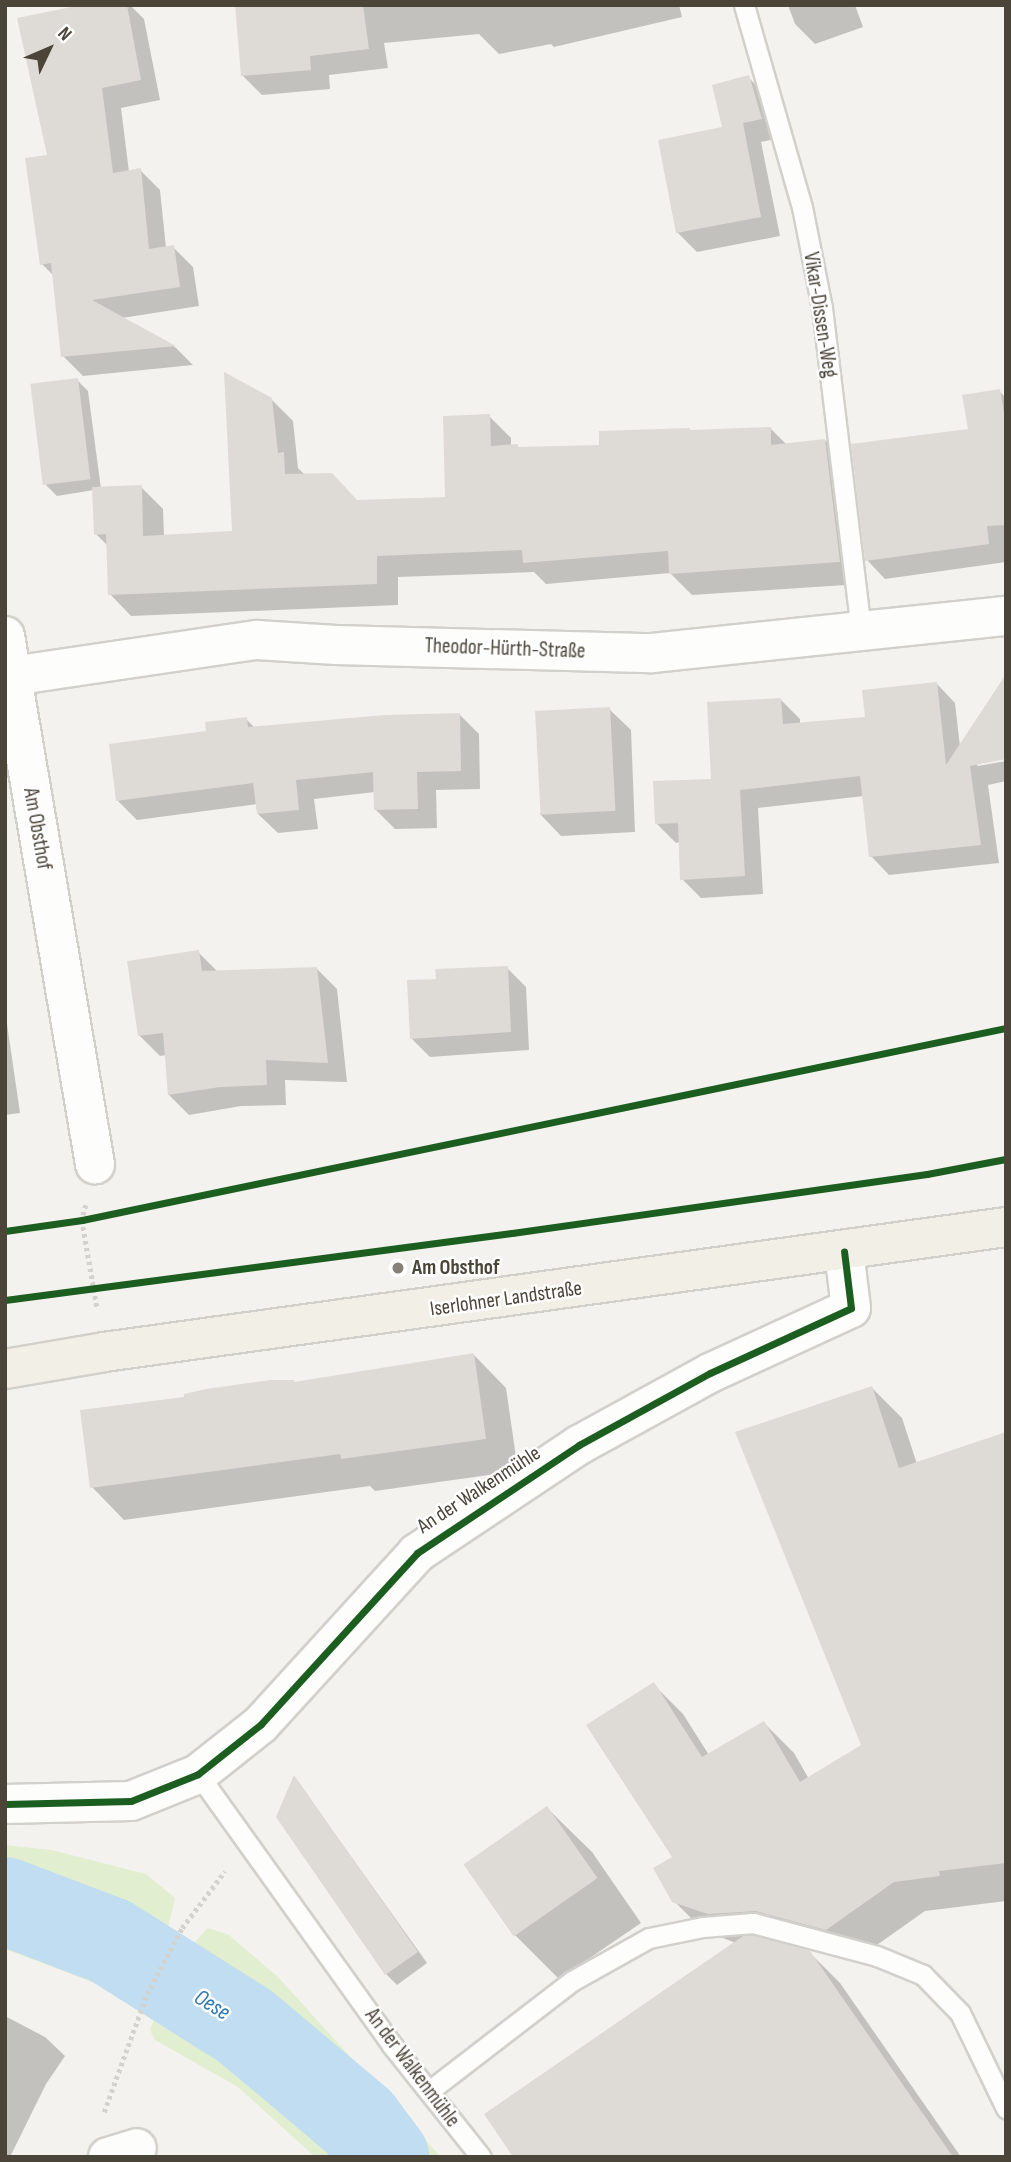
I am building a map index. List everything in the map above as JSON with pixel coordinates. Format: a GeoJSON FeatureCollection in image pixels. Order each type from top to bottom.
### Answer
{"type":"FeatureCollection","features":[{"type":"Feature","properties":{"kind":"main road","name":"Iserlohner Landstraße"},"geometry":{"type":"LineString","coordinates":[[5,1369],[104,1352],[1006,1227]]}},
{"type":"Feature","properties":{"kind":"street","name":"Theodor-Hürth-Straße"},"geometry":{"type":"LineString","coordinates":[[8,676],[257,640],[336,645],[652,653],[1006,615]]}},
{"type":"Feature","properties":{"kind":"street","name":"Am Obsthof"},"geometry":{"type":"LineString","coordinates":[[5,636],[8,676],[95,1164]]}},
{"type":"Feature","properties":{"kind":"street","name":"An der Walkenmühle"},"geometry":{"type":"LineString","coordinates":[[5,1804],[131,1801],[198,1774],[261,1724],[417,1553],[579,1445],[710,1373],[851,1308],[844,1251]]}},
{"type":"Feature","properties":{"kind":"lane","name":"Vikar-Dissen-Weg"},"geometry":{"type":"LineString","coordinates":[[744,5],[802,207],[822,308],[860,631]]}},
{"type":"Feature","properties":{"kind":"lane","name":"An der Walkenmühle"},"geometry":{"type":"LineString","coordinates":[[198,1774],[391,2044],[481,2157]]}},
{"type":"Feature","properties":{"kind":"lane"},"geometry":{"type":"LineString","coordinates":[[429,2091],[572,1981],[649,1938],[703,1927],[753,1923],[877,1956],[923,1975],[960,2012],[1006,2108]]}},
{"type":"Feature","properties":{"kind":"path"},"geometry":{"type":"LineString","coordinates":[[95,1164],[82,1220],[104,1352]]}},
{"type":"Feature","properties":{"kind":"path"},"geometry":{"type":"LineString","coordinates":[[102,2119],[147,1994],[182,1928],[246,1842]]}},
{"type":"Feature","properties":{"kind":"green space"},"geometry":{"type":"Polygon","coordinates":[[[5,1845],[51,1850],[146,1874],[175,1898],[166,1936],[129,1996],[5,1949],[5,1845]]]}},
{"type":"Feature","properties":{"kind":"green space"},"geometry":{"type":"Polygon","coordinates":[[[208,1928],[229,1935],[278,1977],[441,2157],[424,2157],[367,2091],[301,2033],[183,1954],[208,1928]]]}},
{"type":"Feature","properties":{"kind":"green space"},"geometry":{"type":"Polygon","coordinates":[[[163,2008],[259,2066],[352,2157],[315,2157],[238,2087],[155,2040],[150,2030],[156,2014],[163,2008]]]}},
{"type":"Feature","properties":{"kind":"building"},"geometry":{"type":"Polygon","coordinates":[[[81,5],[127,5],[141,80],[102,88],[113,173],[141,168],[149,249],[174,245],[180,287],[92,300],[176,346],[61,357],[51,263],[40,265],[25,158],[47,155],[17,18],[81,5]]]}},
{"type":"Feature","properties":{"kind":"building"},"geometry":{"type":"Polygon","coordinates":[[[235,5],[363,5],[369,49],[310,56],[311,70],[241,76],[235,5]]]}},
{"type":"Feature","properties":{"kind":"building"},"geometry":{"type":"Polygon","coordinates":[[[749,75],[762,119],[743,123],[761,217],[676,233],[658,140],[722,127],[712,85],[749,75]]]}},
{"type":"Feature","properties":{"kind":"building"},"geometry":{"type":"Polygon","coordinates":[[[224,372],[272,398],[278,453],[284,452],[285,474],[332,473],[357,500],[445,497],[443,416],[490,414],[491,446],[599,445],[599,431],[690,428],[771,427],[771,445],[825,439],[840,562],[669,574],[668,551],[523,563],[522,550],[377,556],[377,584],[108,595],[106,534],[94,535],[92,487],[142,485],[143,536],[232,531],[224,372]]]}},
{"type":"Feature","properties":{"kind":"building"},"geometry":{"type":"Polygon","coordinates":[[[78,378],[90,479],[43,485],[30,384],[78,378]]]}},
{"type":"Feature","properties":{"kind":"building"},"geometry":{"type":"Polygon","coordinates":[[[1000,389],[1006,424],[1006,525],[987,526],[989,544],[865,561],[851,444],[968,429],[962,395],[1000,389]]]}},
{"type":"Feature","properties":{"kind":"building"},"geometry":{"type":"Polygon","coordinates":[[[1006,674],[1006,759],[970,766],[981,845],[869,857],[860,776],[740,790],[745,876],[680,880],[678,823],[655,824],[653,781],[711,779],[707,702],[781,698],[783,724],[865,717],[862,690],[937,682],[946,765],[1006,674]]]}},
{"type":"Feature","properties":{"kind":"building"},"geometry":{"type":"Polygon","coordinates":[[[610,707],[615,811],[541,815],[535,711],[610,707]]]}},
{"type":"Feature","properties":{"kind":"building"},"geometry":{"type":"Polygon","coordinates":[[[460,713],[461,771],[417,772],[418,809],[374,810],[373,772],[296,780],[299,810],[257,814],[253,783],[116,801],[109,744],[206,731],[205,722],[247,717],[248,727],[385,715],[460,713]]]}},
{"type":"Feature","properties":{"kind":"building"},"geometry":{"type":"Polygon","coordinates":[[[199,950],[202,971],[317,967],[328,1063],[266,1060],[267,1085],[220,1087],[168,1095],[163,1033],[138,1036],[127,961],[199,950]]]}},
{"type":"Feature","properties":{"kind":"building"},"geometry":{"type":"Polygon","coordinates":[[[508,966],[511,1032],[410,1039],[407,980],[436,979],[435,969],[508,966]]]}},
{"type":"Feature","properties":{"kind":"building"},"geometry":{"type":"Polygon","coordinates":[[[474,1353],[486,1439],[341,1459],[340,1454],[90,1488],[80,1410],[184,1397],[184,1394],[206,1389],[271,1380],[294,1382],[474,1353]]]}},
{"type":"Feature","properties":{"kind":"building"},"geometry":{"type":"Polygon","coordinates":[[[872,1386],[899,1468],[1006,1432],[1006,1863],[939,1871],[940,1876],[894,1882],[826,1930],[756,1911],[708,1914],[672,1902],[653,1868],[672,1857],[586,1725],[654,1682],[702,1757],[764,1721],[800,1782],[861,1745],[735,1432],[872,1386]]]}},
{"type":"Feature","properties":{"kind":"building"},"geometry":{"type":"Polygon","coordinates":[[[294,1775],[418,1952],[385,1975],[276,1817],[294,1775]]]}},
{"type":"Feature","properties":{"kind":"building"},"geometry":{"type":"Polygon","coordinates":[[[547,1806],[597,1878],[514,1937],[463,1865],[547,1806]]]}},
{"type":"Feature","properties":{"kind":"building"},"geometry":{"type":"Polygon","coordinates":[[[752,1935],[810,1951],[953,2157],[513,2157],[484,2114],[743,1936],[752,1935]]]}},
{"type":"Feature","properties":{"kind":"waterway","name":"Oese"},"geometry":{"type":"LineString","coordinates":[[5,1901],[110,1941],[245,2026],[359,2122],[385,2157]]}},
{"type":"Feature","properties":{"kind":"cycle path"},"geometry":{"type":"LineString","coordinates":[[5,1231],[82,1220],[1006,1028]]}},
{"type":"Feature","properties":{"kind":"cycle path"},"geometry":{"type":"LineString","coordinates":[[5,1300],[512,1233],[927,1174],[1006,1159]]}},
{"type":"Feature","properties":{"kind":"cycle path"},"geometry":{"type":"LineString","coordinates":[[5,1804],[131,1801],[198,1774],[261,1724],[417,1553],[579,1445],[710,1373],[851,1308],[844,1251]]}},
{"type":"Feature","properties":{"kind":"place","name":"Am Obsthof"},"geometry":{"type":"Point","coordinates":[398,1268]}}]}
